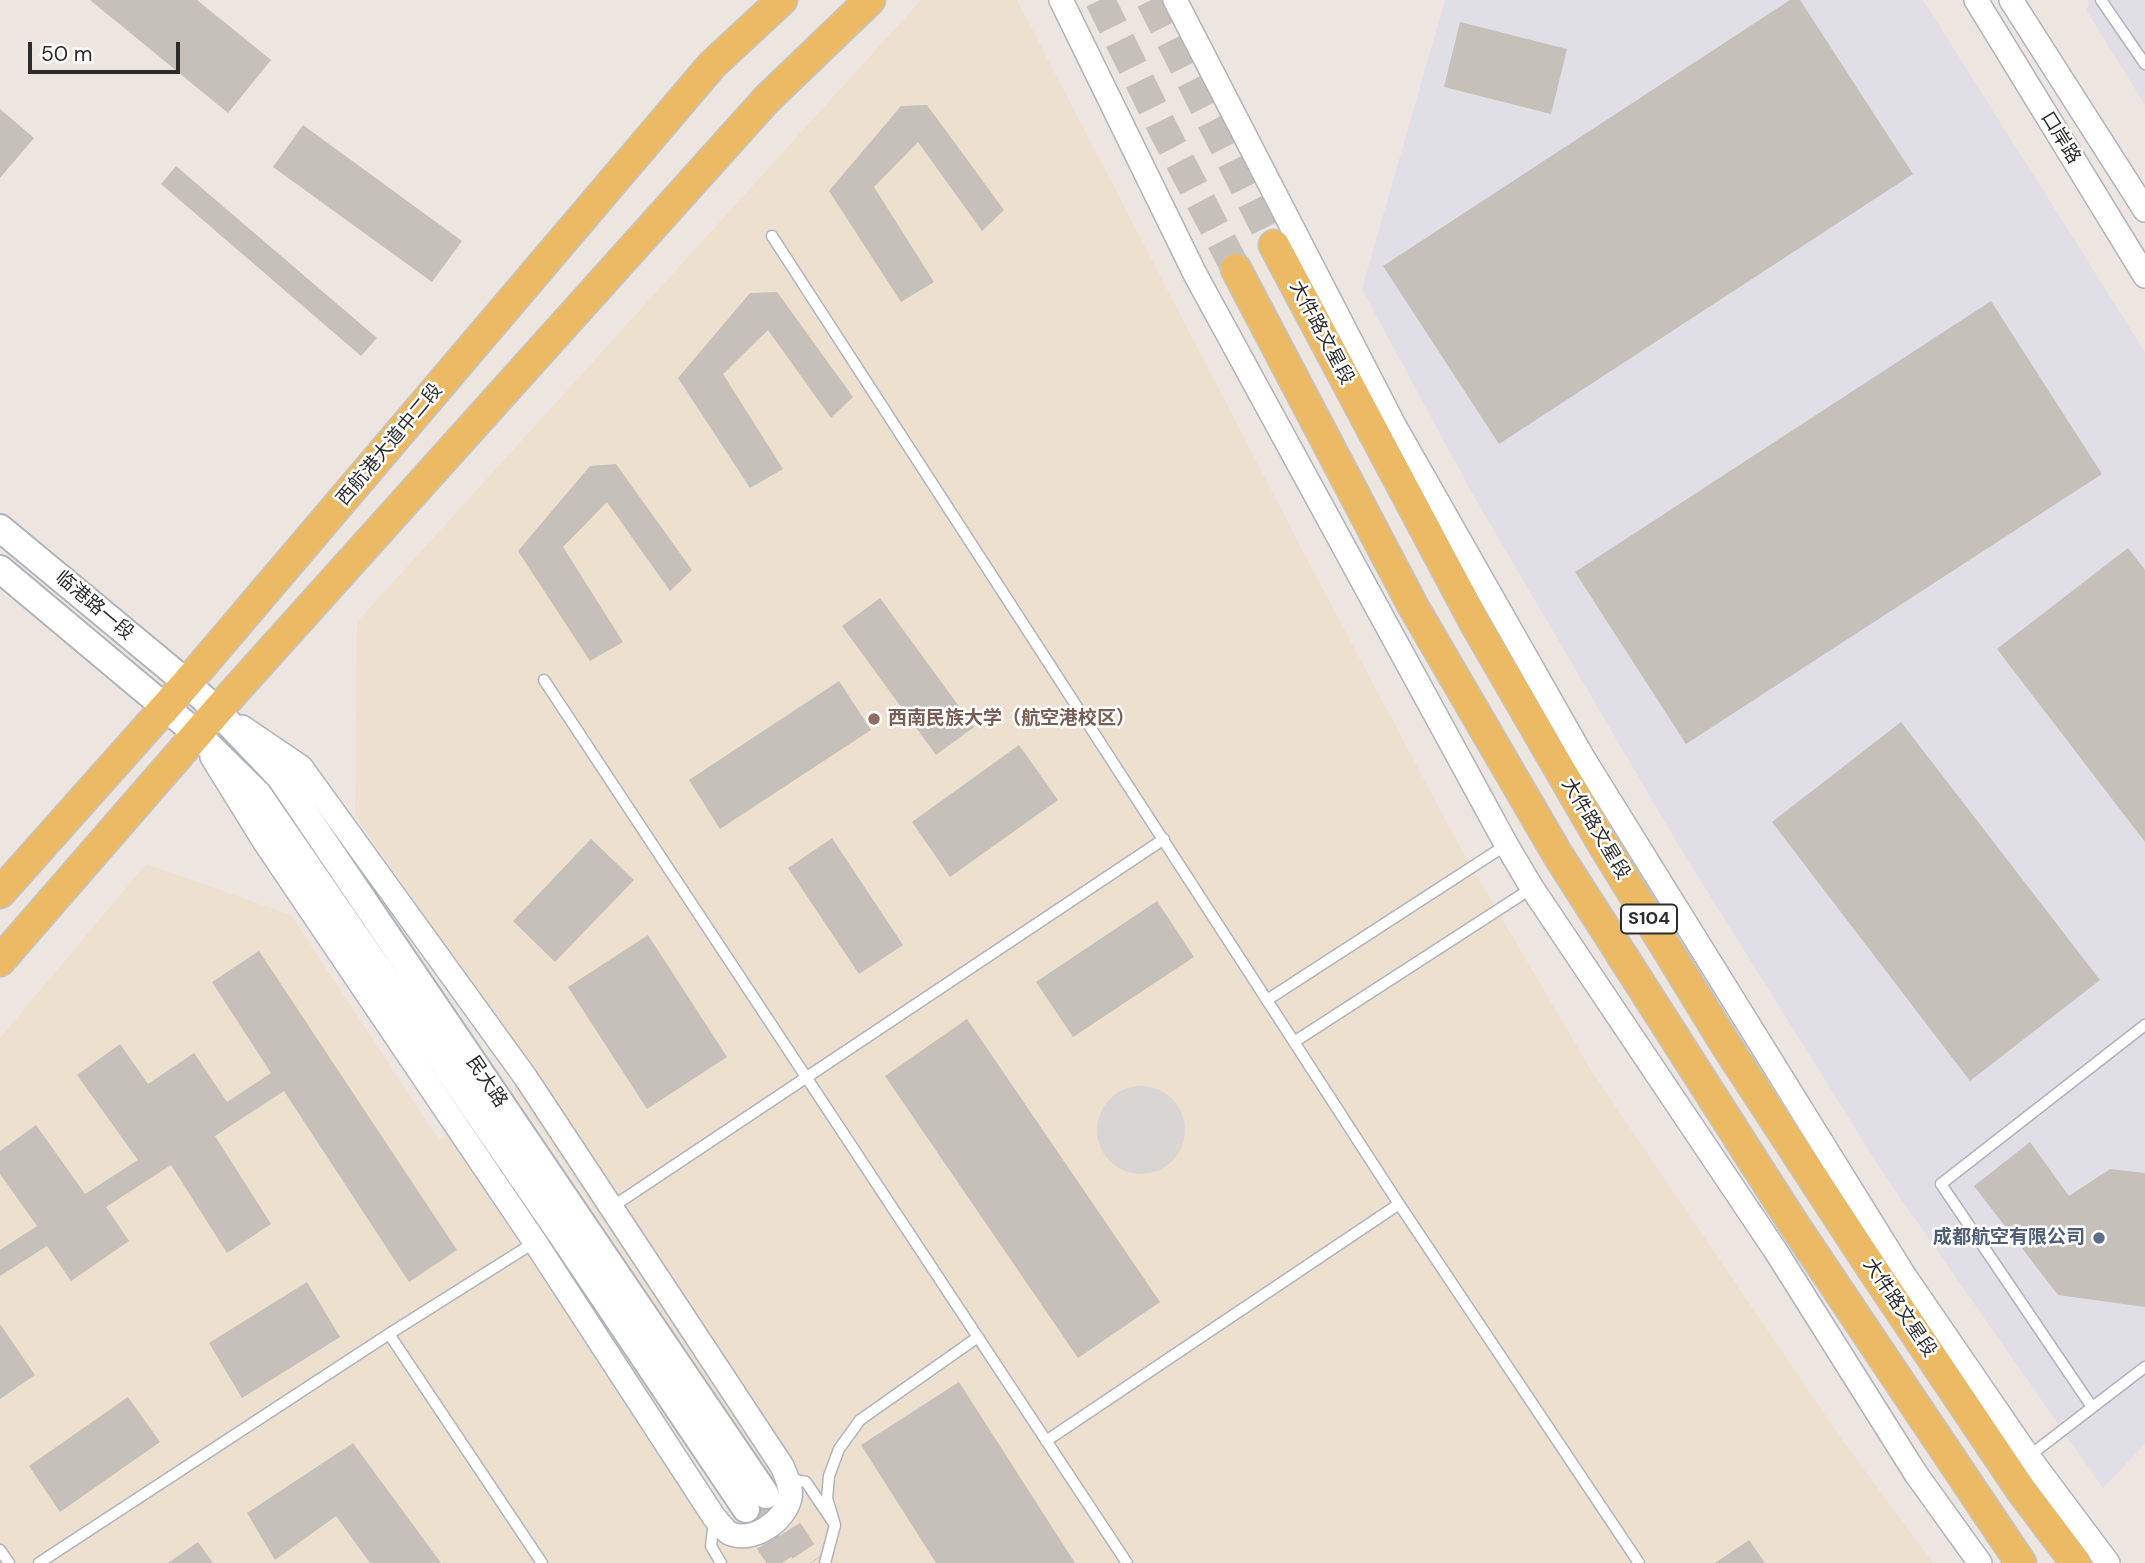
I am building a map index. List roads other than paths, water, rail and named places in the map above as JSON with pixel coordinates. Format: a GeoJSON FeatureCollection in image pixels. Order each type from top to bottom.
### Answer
{"type":"FeatureCollection","features":[{"type":"Feature","properties":{"kind":"main road","name":"西航港大道中二段"},"geometry":{"type":"LineString","coordinates":[[0,893],[187,683],[712,65],[782,0]]}},
{"type":"Feature","properties":{"kind":"main road"},"geometry":{"type":"LineString","coordinates":[[0,961],[217,711],[766,99],[870,0]]}},
{"type":"Feature","properties":{"kind":"main road","name":"大件路文星段"},"geometry":{"type":"LineString","coordinates":[[1274,245],[1476,625],[1601,841],[1726,1045],[1879,1279],[2021,1490],[2076,1563]]}},
{"type":"Feature","properties":{"kind":"main road","name":"S104"},"geometry":{"type":"LineString","coordinates":[[1236,269],[1413,606],[1558,855],[1793,1223],[2021,1563]]}},
{"type":"Feature","properties":{"kind":"main road","name":"临港路一段"},"geometry":{"type":"LineString","coordinates":[[0,528],[187,683]]}},
{"type":"Feature","properties":{"kind":"main road","name":"临港路一段"},"geometry":{"type":"LineString","coordinates":[[0,569],[166,707]]}},
{"type":"Feature","properties":{"kind":"main road","name":"民大路"},"geometry":{"type":"LineString","coordinates":[[187,683],[280,777],[766,1494]]}},
{"type":"Feature","properties":{"kind":"main road","name":"民大路"},"geometry":{"type":"LineString","coordinates":[[166,707],[258,794],[546,1212],[766,1494]]}},
{"type":"Feature","properties":{"kind":"street"},"geometry":{"type":"LineString","coordinates":[[1061,0],[1195,274],[1506,844],[1532,888],[1777,1253],[1916,1474],[1980,1563]]}},
{"type":"Feature","properties":{"kind":"street"},"geometry":{"type":"LineString","coordinates":[[1175,0],[1394,425],[1582,756],[1904,1275],[2028,1456],[2108,1563]]}},
{"type":"Feature","properties":{"kind":"street","name":"口岸路"},"geometry":{"type":"LineString","coordinates":[[1976,0],[2145,276]]}},
{"type":"Feature","properties":{"kind":"street","name":"口岸路"},"geometry":{"type":"LineString","coordinates":[[2011,0],[2145,210]]}},
{"type":"Feature","properties":{"kind":"street"},"geometry":{"type":"LineString","coordinates":[[197,734],[264,841],[535,1242],[714,1517],[727,1532],[738,1536],[765,1528],[786,1508],[790,1496],[766,1494],[782,1466],[526,1078],[301,767],[217,711]]}},
{"type":"Feature","properties":{"kind":"lane"},"geometry":{"type":"LineString","coordinates":[[2101,0],[2145,64]]}},
{"type":"Feature","properties":{"kind":"lane"},"geometry":{"type":"LineString","coordinates":[[772,236],[1399,1204],[1639,1563]]}},
{"type":"Feature","properties":{"kind":"lane"},"geometry":{"type":"LineString","coordinates":[[544,680],[1127,1563]]}},
{"type":"Feature","properties":{"kind":"lane"},"geometry":{"type":"LineString","coordinates":[[611,1208],[1164,839]]}},
{"type":"Feature","properties":{"kind":"lane"},"geometry":{"type":"LineString","coordinates":[[1267,1000],[1506,844]]}},
{"type":"Feature","properties":{"kind":"lane"},"geometry":{"type":"LineString","coordinates":[[1294,1042],[1532,888]]}},
{"type":"Feature","properties":{"kind":"lane"},"geometry":{"type":"LineString","coordinates":[[2092,1407],[1941,1184],[2145,1025]]}},
{"type":"Feature","properties":{"kind":"lane"},"geometry":{"type":"LineString","coordinates":[[1046,1441],[1399,1204]]}},
{"type":"Feature","properties":{"kind":"lane"},"geometry":{"type":"LineString","coordinates":[[40,1563],[389,1334],[535,1242]]}},
{"type":"Feature","properties":{"kind":"lane"},"geometry":{"type":"LineString","coordinates":[[389,1334],[542,1563]]}},
{"type":"Feature","properties":{"kind":"lane"},"geometry":{"type":"LineString","coordinates":[[825,1563],[835,1525],[827,1498],[829,1476],[839,1449],[860,1420],[978,1337]]}},
{"type":"Feature","properties":{"kind":"lane"},"geometry":{"type":"LineString","coordinates":[[2028,1456],[2145,1367]]}},
{"type":"Feature","properties":{"kind":"lane"},"geometry":{"type":"LineString","coordinates":[[766,1494],[806,1482],[835,1525]]}},
{"type":"Feature","properties":{"kind":"lane"},"geometry":{"type":"LineString","coordinates":[[714,1517],[711,1546],[721,1563]]}},
{"type":"Feature","properties":{"kind":"lane"},"geometry":{"type":"LineString","coordinates":[[0,1550],[9,1563]]}},
{"type":"Feature","properties":{"kind":"tunnel"},"geometry":{"type":"LineString","coordinates":[[1100,0],[1236,269]]}},
{"type":"Feature","properties":{"kind":"tunnel"},"geometry":{"type":"LineString","coordinates":[[1151,0],[1274,245]]}},
{"type":"Feature","properties":{"kind":"tunnel"},"geometry":{"type":"LineString","coordinates":[[768,1497],[811,1563]]}},
{"type":"Feature","properties":{"kind":"tunnel"},"geometry":{"type":"LineString","coordinates":[[746,1509],[782,1563]]}},
{"type":"Feature","properties":{"kind":"place","name":"西南民族大学（航空港校区）"},"geometry":{"type":"Point","coordinates":[874,719]}},
{"type":"Feature","properties":{"kind":"place","name":"成都航空有限公司"},"geometry":{"type":"Point","coordinates":[2099,1238]}}]}
